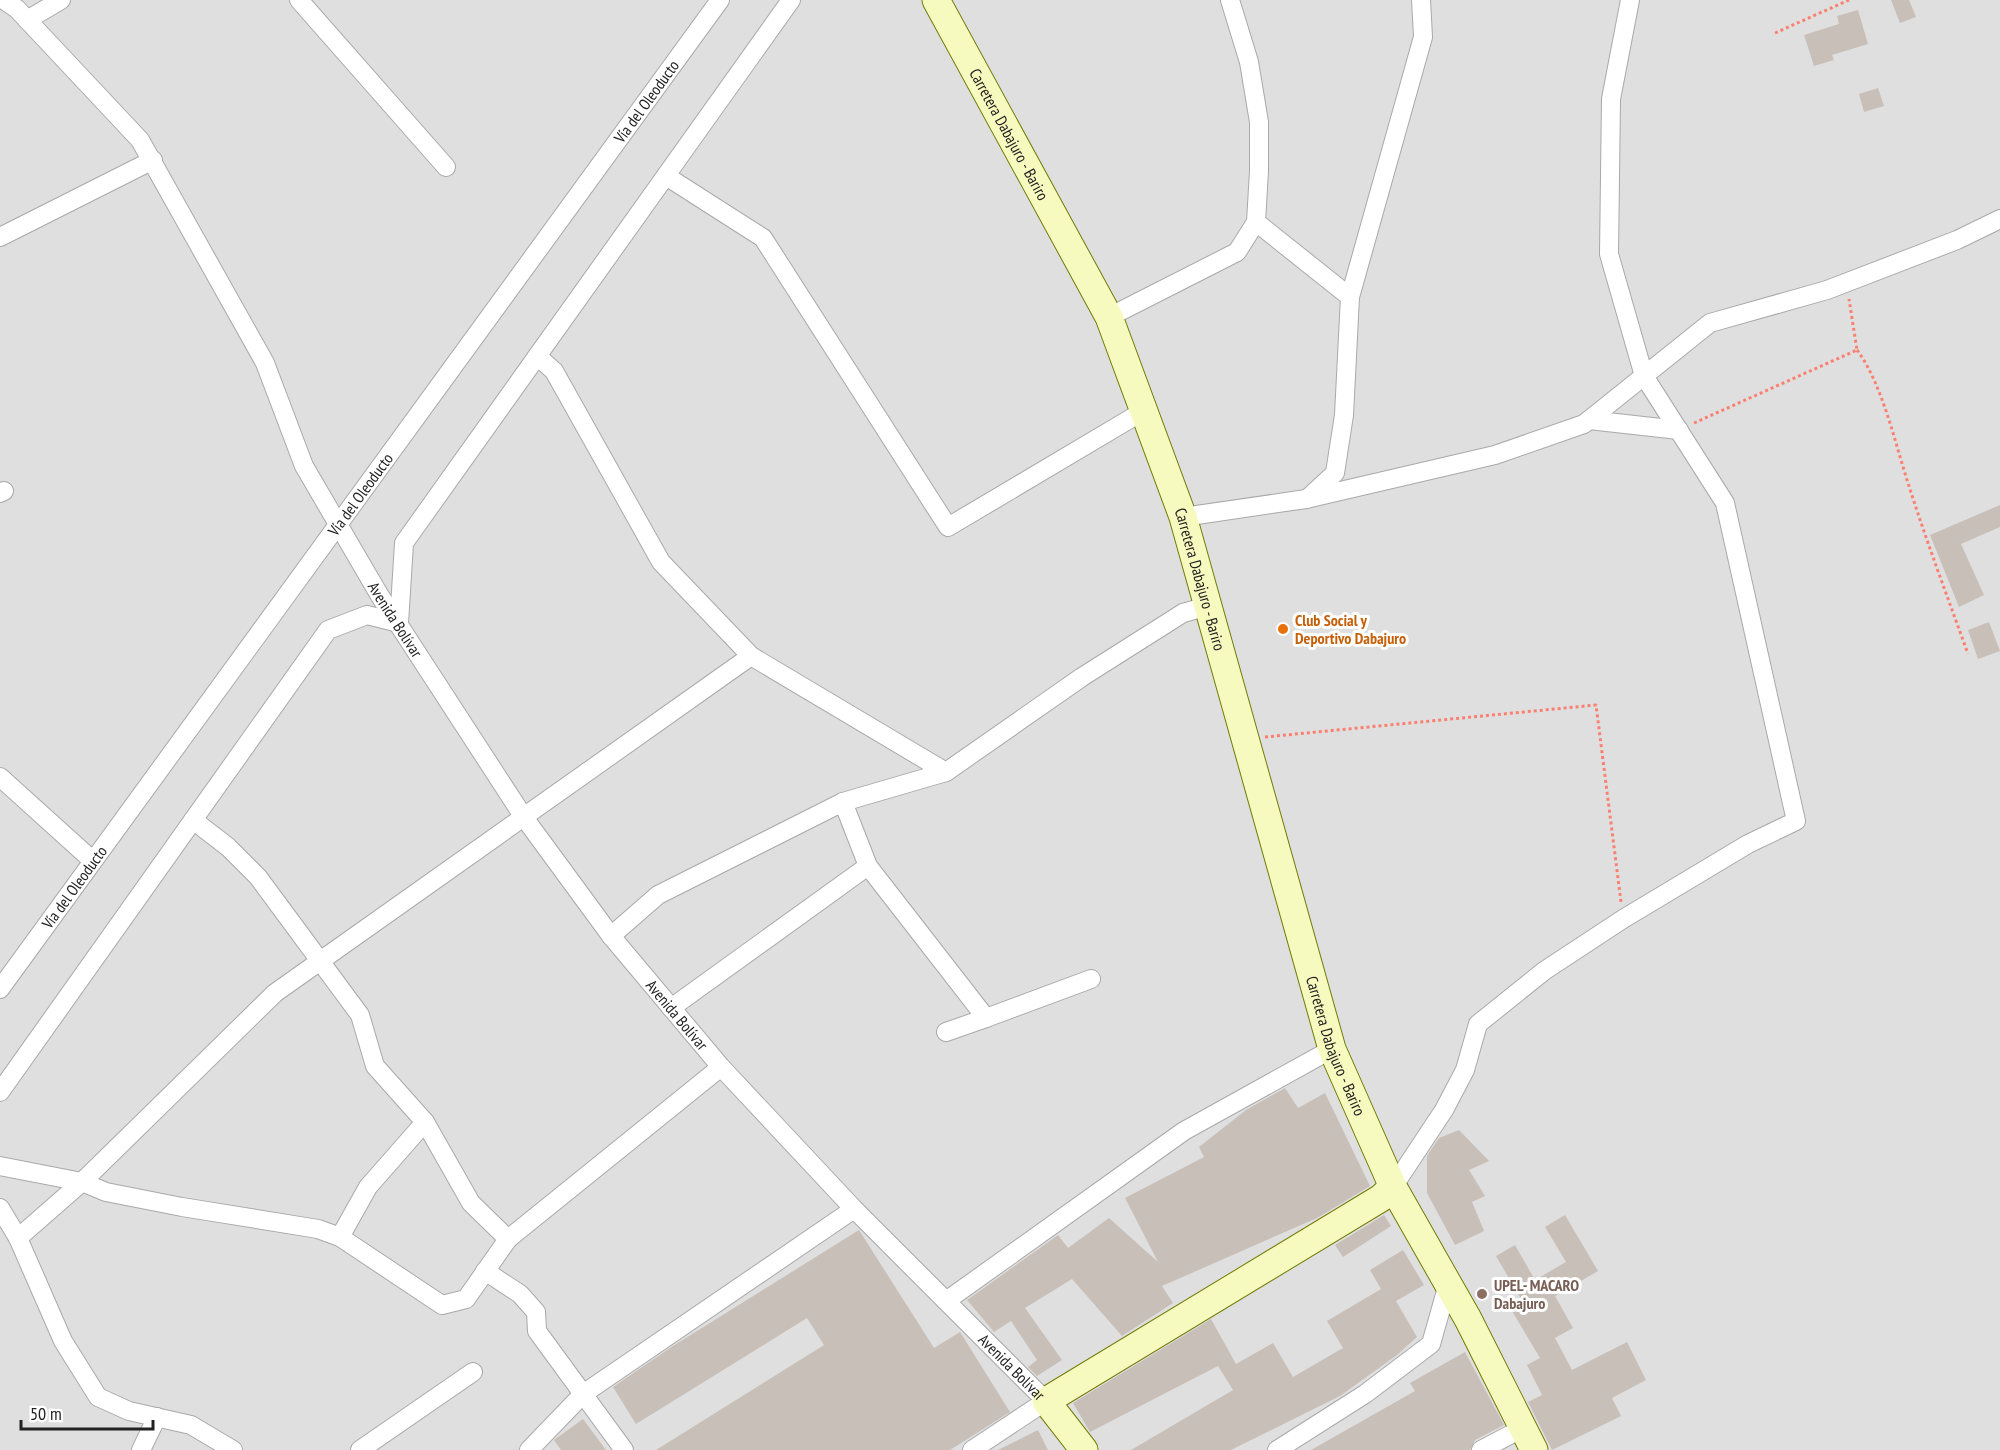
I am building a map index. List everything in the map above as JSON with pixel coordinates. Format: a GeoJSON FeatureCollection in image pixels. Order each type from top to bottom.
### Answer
{"type":"FeatureCollection","features":[{"type":"Feature","properties":{"kind":"street","name":"Avenida Bolívar"},"geometry":{"type":"LineString","coordinates":[[4,0],[17,9],[140,140],[153,160],[265,363],[304,466],[380,596],[523,816],[611,936],[721,1067],[854,1209],[1046,1401],[1084,1450]]}},
{"type":"Feature","properties":{"kind":"street"},"geometry":{"type":"LineString","coordinates":[[27,20],[61,0]]}},
{"type":"Feature","properties":{"kind":"street"},"geometry":{"type":"LineString","coordinates":[[299,0],[446,167]]}},
{"type":"Feature","properties":{"kind":"street","name":"Vía del Oleoducto"},"geometry":{"type":"LineString","coordinates":[[0,989],[720,0]]}},
{"type":"Feature","properties":{"kind":"street"},"geometry":{"type":"LineString","coordinates":[[0,1092],[328,630],[367,615],[399,622],[404,543],[791,0]]}},
{"type":"Feature","properties":{"kind":"street","name":"Carretera Dabajuro - Bariro"},"geometry":{"type":"LineString","coordinates":[[936,0],[1109,317],[1183,517],[1332,1049],[1393,1187],[1448,1284],[1529,1439]]}},
{"type":"Feature","properties":{"kind":"street"},"geometry":{"type":"LineString","coordinates":[[1109,317],[1237,252],[1256,222],[1259,122],[1249,62],[1230,0]]}},
{"type":"Feature","properties":{"kind":"street"},"geometry":{"type":"LineString","coordinates":[[1306,499],[1335,473],[1344,415],[1350,297],[1423,38],[1420,0]]}},
{"type":"Feature","properties":{"kind":"street"},"geometry":{"type":"LineString","coordinates":[[972,1450],[1046,1401],[1381,1198],[1393,1187],[1444,1110],[1465,1070],[1478,1024],[1544,971],[1623,919],[1748,844],[1796,821],[1725,503],[1644,376],[1609,254],[1611,99],[1630,0]]}},
{"type":"Feature","properties":{"kind":"street"},"geometry":{"type":"LineString","coordinates":[[0,237],[153,160]]}},
{"type":"Feature","properties":{"kind":"street"},"geometry":{"type":"LineString","coordinates":[[666,176],[762,238],[948,527],[1144,410]]}},
{"type":"Feature","properties":{"kind":"street"},"geometry":{"type":"LineString","coordinates":[[1183,517],[1306,499],[1495,455],[1584,424],[1710,323],[1846,283],[1958,240],[2000,219]]}},
{"type":"Feature","properties":{"kind":"street"},"geometry":{"type":"LineString","coordinates":[[1256,222],[1350,297]]}},
{"type":"Feature","properties":{"kind":"street"},"geometry":{"type":"LineString","coordinates":[[537,356],[555,371],[661,562],[751,656],[946,772]]}},
{"type":"Feature","properties":{"kind":"street"},"geometry":{"type":"LineString","coordinates":[[1589,420],[1679,430]]}},
{"type":"Feature","properties":{"kind":"street"},"geometry":{"type":"LineString","coordinates":[[611,936],[658,895],[843,802],[946,772],[1082,677],[1165,624],[1183,613],[1208,606]]}},
{"type":"Feature","properties":{"kind":"street"},"geometry":{"type":"LineString","coordinates":[[18,1238],[82,1182],[274,993],[751,656]]}},
{"type":"Feature","properties":{"kind":"street"},"geometry":{"type":"LineString","coordinates":[[0,777],[93,861]]}},
{"type":"Feature","properties":{"kind":"street"},"geometry":{"type":"LineString","coordinates":[[843,802],[868,866],[986,1018]]}},
{"type":"Feature","properties":{"kind":"street"},"geometry":{"type":"LineString","coordinates":[[193,820],[228,847],[258,877],[360,1015],[375,1066],[425,1122],[471,1203],[508,1239]]}},
{"type":"Feature","properties":{"kind":"street"},"geometry":{"type":"LineString","coordinates":[[671,1008],[868,866]]}},
{"type":"Feature","properties":{"kind":"street"},"geometry":{"type":"LineString","coordinates":[[946,1032],[1091,979]]}},
{"type":"Feature","properties":{"kind":"street"},"geometry":{"type":"LineString","coordinates":[[946,1301],[1184,1131],[1332,1049]]}},
{"type":"Feature","properties":{"kind":"street"},"geometry":{"type":"LineString","coordinates":[[0,1166],[82,1182],[106,1192],[318,1229],[340,1238],[442,1305],[466,1299],[508,1239],[721,1067]]}},
{"type":"Feature","properties":{"kind":"street"},"geometry":{"type":"LineString","coordinates":[[340,1238],[368,1187],[425,1122]]}},
{"type":"Feature","properties":{"kind":"street"},"geometry":{"type":"LineString","coordinates":[[0,1208],[18,1238],[63,1341],[98,1397],[129,1411],[191,1425],[233,1450]]}},
{"type":"Feature","properties":{"kind":"street"},"geometry":{"type":"LineString","coordinates":[[529,1450],[583,1394],[854,1209]]}},
{"type":"Feature","properties":{"kind":"street"},"geometry":{"type":"LineString","coordinates":[[485,1271],[520,1294],[536,1312],[537,1330],[624,1450]]}},
{"type":"Feature","properties":{"kind":"street"},"geometry":{"type":"LineString","coordinates":[[1287,1448],[1365,1394],[1431,1344],[1448,1284]]}},
{"type":"Feature","properties":{"kind":"street"},"geometry":{"type":"LineString","coordinates":[[360,1450],[473,1372]]}},
{"type":"Feature","properties":{"kind":"street"},"geometry":{"type":"LineString","coordinates":[[141,1450],[157,1418]]}},
{"type":"Feature","properties":{"kind":"street"},"geometry":{"type":"LineString","coordinates":[[1482,1450],[1529,1439]]}},
{"type":"Feature","properties":{"kind":"path"},"geometry":{"type":"LineString","coordinates":[[1775,33],[1849,0]]}},
{"type":"Feature","properties":{"kind":"path"},"geometry":{"type":"LineString","coordinates":[[1846,283],[1857,350],[1868,365],[1878,392],[1925,537],[1968,654]]}},
{"type":"Feature","properties":{"kind":"path"},"geometry":{"type":"LineString","coordinates":[[1679,430],[1857,350]]}},
{"type":"Feature","properties":{"kind":"path"},"geometry":{"type":"LineString","coordinates":[[1245,739],[1596,705],[1623,919]]}},
{"type":"Feature","properties":{"kind":"shaded area"},"geometry":{"type":"Polygon","coordinates":[[[0,0],[2000,0],[2000,1450],[0,1450],[0,0]]]}},
{"type":"Feature","properties":{"kind":"building"},"geometry":{"type":"Polygon","coordinates":[[[1891,0],[1909,0],[1916,17],[1900,23],[1891,0]]]}},
{"type":"Feature","properties":{"kind":"building"},"geometry":{"type":"Polygon","coordinates":[[[1858,10],[1868,44],[1832,55],[1834,60],[1814,66],[1804,35],[1839,24],[1837,16],[1858,10]]]}},
{"type":"Feature","properties":{"kind":"building"},"geometry":{"type":"Polygon","coordinates":[[[1878,88],[1884,106],[1864,112],[1859,94],[1878,88]]]}},
{"type":"Feature","properties":{"kind":"building"},"geometry":{"type":"Polygon","coordinates":[[[2000,505],[2000,527],[1961,544],[1984,595],[1959,607],[1930,535],[2000,505]]]}},
{"type":"Feature","properties":{"kind":"building"},"geometry":{"type":"Polygon","coordinates":[[[1989,622],[2000,651],[1978,659],[1968,630],[1989,622]]]}},
{"type":"Feature","properties":{"kind":"building"},"geometry":{"type":"Polygon","coordinates":[[[1285,1088],[1298,1108],[1325,1093],[1370,1186],[1317,1218],[1162,1286],[1173,1303],[1122,1336],[1072,1279],[1025,1308],[1062,1360],[1037,1376],[1028,1367],[1037,1360],[1011,1321],[994,1332],[967,1300],[1058,1235],[1068,1248],[1109,1218],[1158,1262],[1125,1198],[1204,1157],[1199,1147],[1246,1110],[1285,1088]]]}},
{"type":"Feature","properties":{"kind":"building"},"geometry":{"type":"Polygon","coordinates":[[[1459,1130],[1489,1161],[1469,1170],[1485,1196],[1472,1202],[1484,1231],[1455,1245],[1427,1193],[1427,1156],[1439,1138],[1459,1130]]]}},
{"type":"Feature","properties":{"kind":"building"},"geometry":{"type":"Polygon","coordinates":[[[1384,1215],[1391,1226],[1343,1257],[1335,1245],[1384,1215]]]}},
{"type":"Feature","properties":{"kind":"building"},"geometry":{"type":"Polygon","coordinates":[[[1565,1215],[1598,1271],[1555,1296],[1573,1328],[1555,1338],[1572,1370],[1627,1342],[1646,1380],[1612,1398],[1621,1416],[1552,1450],[1528,1402],[1542,1395],[1527,1365],[1540,1358],[1512,1311],[1524,1304],[1496,1256],[1515,1245],[1535,1280],[1566,1262],[1545,1227],[1565,1215]]]}},
{"type":"Feature","properties":{"kind":"building"},"geometry":{"type":"Polygon","coordinates":[[[859,1230],[934,1348],[960,1332],[1010,1412],[950,1450],[656,1450],[824,1345],[807,1318],[636,1424],[613,1387],[673,1346],[859,1230]]]}},
{"type":"Feature","properties":{"kind":"building"},"geometry":{"type":"Polygon","coordinates":[[[1403,1250],[1424,1285],[1396,1301],[1417,1337],[1397,1355],[1340,1396],[1231,1450],[1131,1450],[1233,1390],[1218,1366],[1090,1432],[1073,1403],[1211,1319],[1236,1364],[1273,1343],[1293,1377],[1343,1348],[1327,1321],[1381,1289],[1370,1270],[1403,1250]]]}},
{"type":"Feature","properties":{"kind":"building"},"geometry":{"type":"Polygon","coordinates":[[[1465,1352],[1504,1425],[1475,1440],[1470,1450],[1311,1450],[1415,1391],[1410,1383],[1465,1352]]]}},
{"type":"Feature","properties":{"kind":"building"},"geometry":{"type":"Polygon","coordinates":[[[583,1419],[606,1450],[561,1450],[554,1440],[583,1419]]]}},
{"type":"Feature","properties":{"kind":"building"},"geometry":{"type":"Polygon","coordinates":[[[1038,1430],[1048,1450],[998,1450],[1038,1430]]]}},
{"type":"Feature","properties":{"kind":"place","name":"Club Social y Deportivo Dabajuro"},"geometry":{"type":"Point","coordinates":[1283,629]}},
{"type":"Feature","properties":{"kind":"place","name":"UPEL- MACARO Dabajuro"},"geometry":{"type":"Point","coordinates":[1482,1294]}}]}
